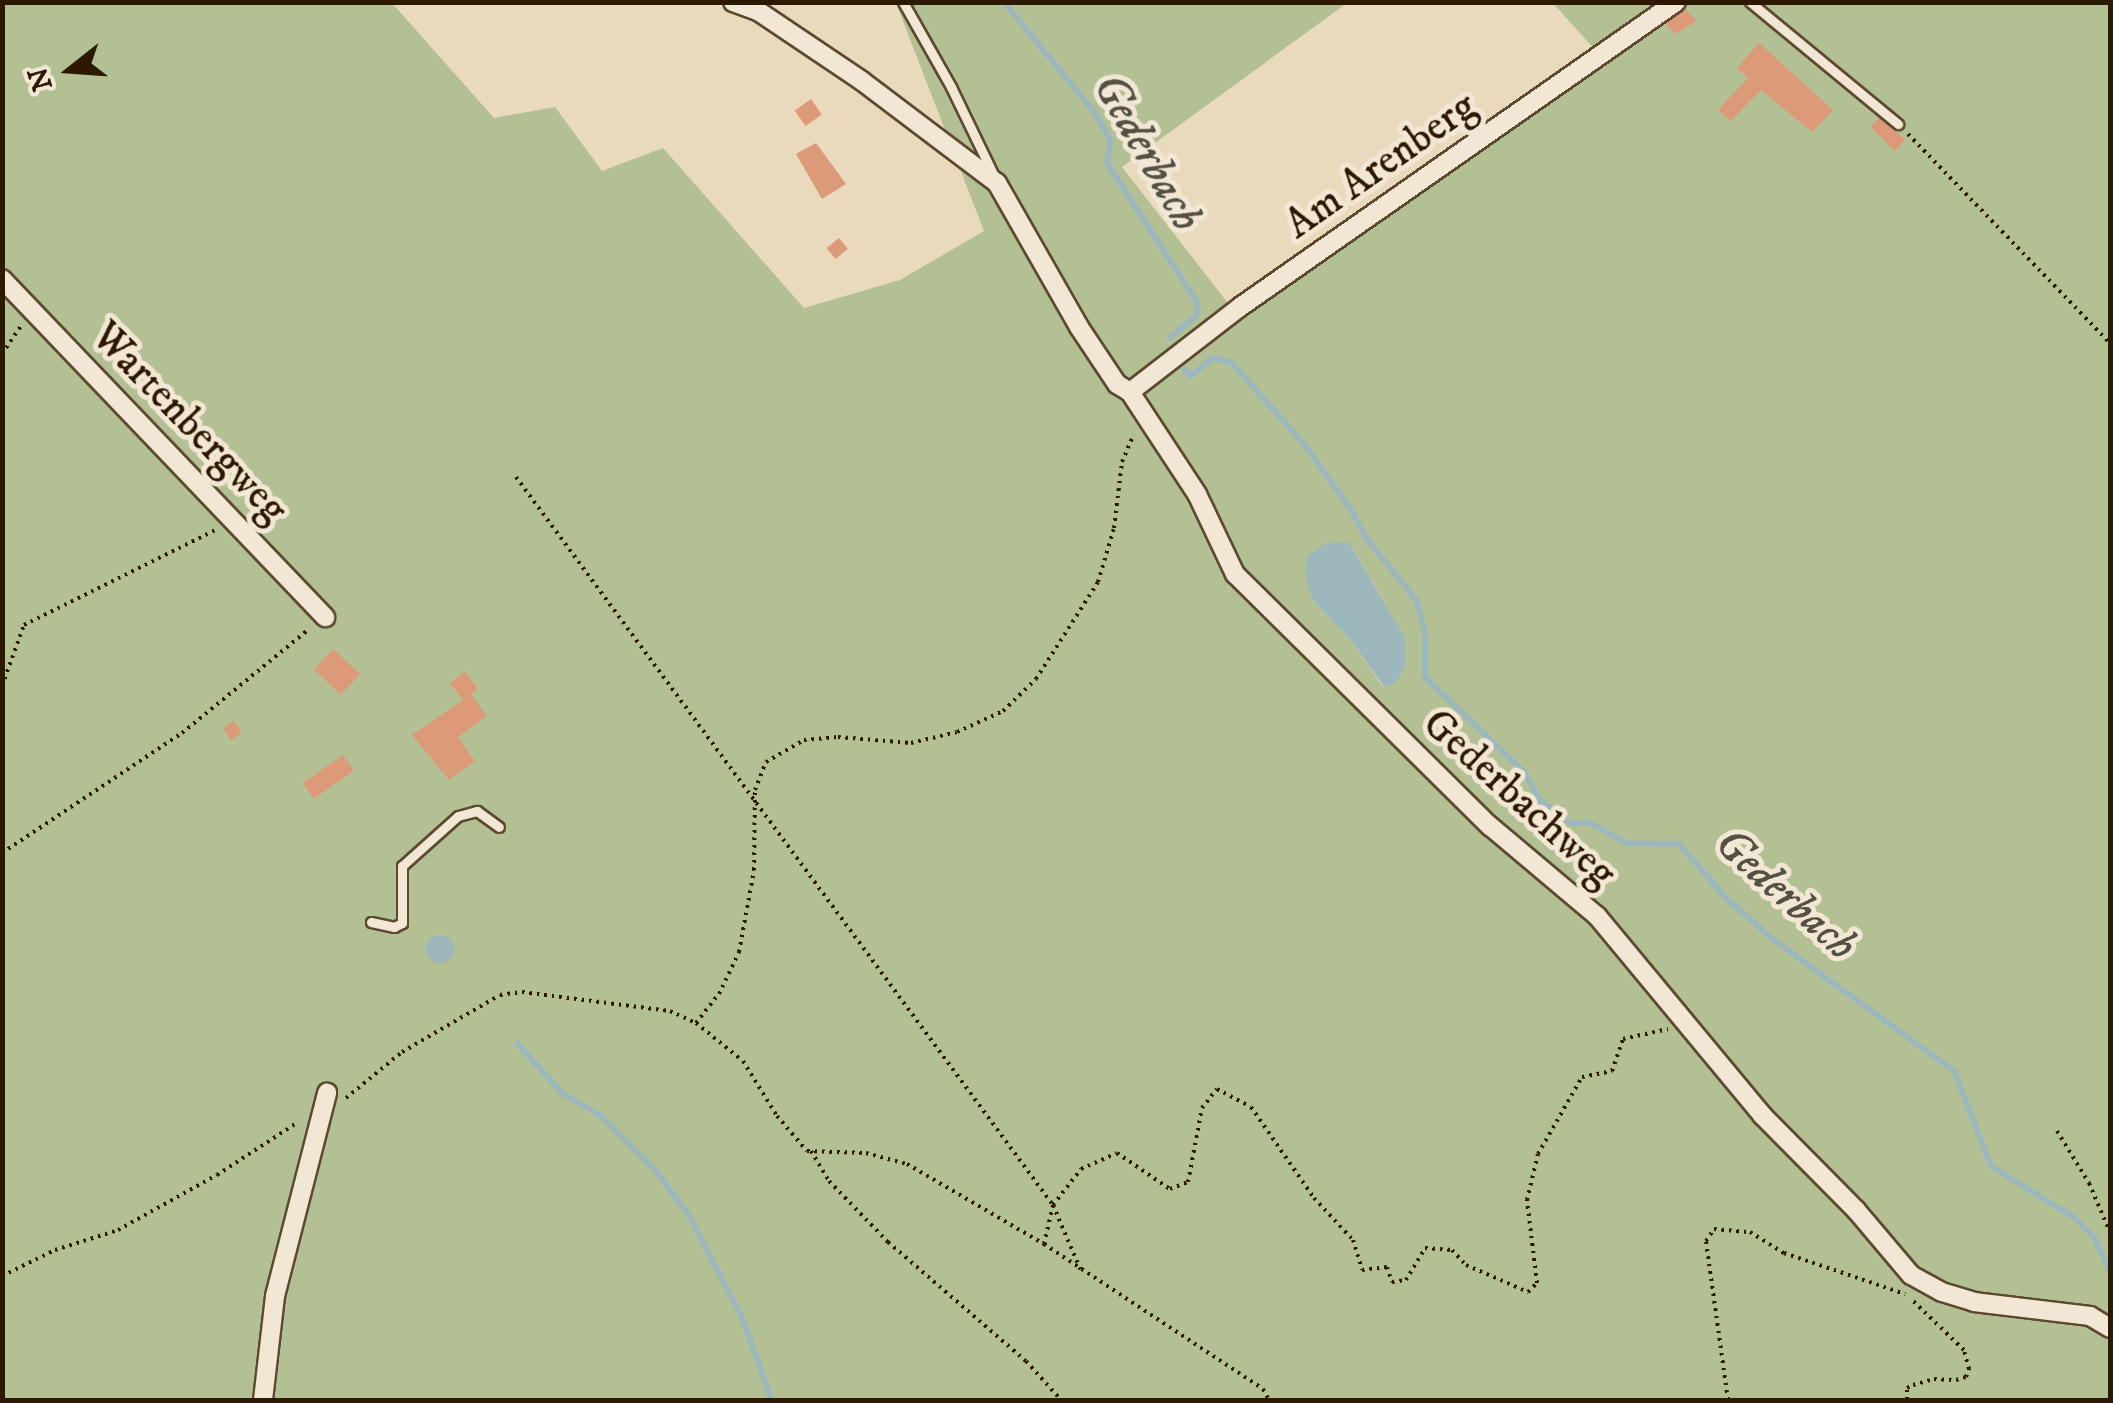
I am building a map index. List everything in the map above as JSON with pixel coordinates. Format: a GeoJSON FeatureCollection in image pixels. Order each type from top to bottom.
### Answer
{"type":"FeatureCollection","features":[{"type":"Feature","properties":{"kind":"street","name":"Gederbachweg"},"geometry":{"type":"LineString","coordinates":[[733,2],[758,12],[862,81],[997,183],[1078,327],[1117,384],[1130,392],[1197,494],[1235,574],[1490,826],[1597,916],[1762,1115],[1856,1210],[1911,1275],[1942,1292],[1974,1302],[2090,1316],[2110,1328]]}},
{"type":"Feature","properties":{"kind":"street","name":"Am Arenberg"},"geometry":{"type":"LineString","coordinates":[[1130,392],[1240,307],[1676,2]]}},
{"type":"Feature","properties":{"kind":"street","name":"Wartenbergweg"},"geometry":{"type":"LineString","coordinates":[[2,279],[326,617]]}},
{"type":"Feature","properties":{"kind":"street"},"geometry":{"type":"LineString","coordinates":[[263,1400],[275,1296],[292,1214],[326,1102]]}},
{"type":"Feature","properties":{"kind":"lane","name":"Gederbachweg"},"geometry":{"type":"LineString","coordinates":[[903,2],[951,87],[997,183]]}},
{"type":"Feature","properties":{"kind":"lane"},"geometry":{"type":"LineString","coordinates":[[1750,2],[1898,124]]}},
{"type":"Feature","properties":{"kind":"lane"},"geometry":{"type":"LineString","coordinates":[[371,922],[394,927],[402,923],[402,866],[458,816],[477,811],[499,827]]}},
{"type":"Feature","properties":{"kind":"path"},"geometry":{"type":"LineString","coordinates":[[1898,124],[2110,343]]}},
{"type":"Feature","properties":{"kind":"path"},"geometry":{"type":"LineString","coordinates":[[2,354],[32,310]]}},
{"type":"Feature","properties":{"kind":"path"},"geometry":{"type":"LineString","coordinates":[[696,1023],[720,994],[739,952],[754,870],[754,803],[766,762],[804,740],[838,737],[910,743],[957,732],[1004,711],[1036,680],[1098,582],[1114,528],[1122,462],[1143,413]]}},
{"type":"Feature","properties":{"kind":"path"},"geometry":{"type":"LineString","coordinates":[[516,477],[1053,1205],[1081,1271]]}},
{"type":"Feature","properties":{"kind":"path"},"geometry":{"type":"LineString","coordinates":[[2,686],[24,626],[234,520]]}},
{"type":"Feature","properties":{"kind":"path"},"geometry":{"type":"LineString","coordinates":[[2,853],[182,733],[326,617]]}},
{"type":"Feature","properties":{"kind":"path"},"geometry":{"type":"LineString","coordinates":[[2,1276],[55,1250],[118,1230],[217,1175],[326,1102],[333,1109],[402,1052],[500,995],[522,992],[670,1010],[696,1023],[743,1061],[797,1144],[811,1151],[866,1154],[907,1164],[1044,1244],[1263,1389],[1269,1400]]}},
{"type":"Feature","properties":{"kind":"path"},"geometry":{"type":"LineString","coordinates":[[1044,1244],[1053,1205],[1080,1168],[1117,1153],[1170,1189],[1188,1182],[1202,1108],[1217,1089],[1251,1107],[1304,1184],[1353,1240],[1362,1270],[1387,1267],[1392,1282],[1406,1280],[1426,1248],[1452,1250],[1466,1265],[1528,1292],[1537,1284],[1527,1200],[1538,1154],[1582,1077],[1612,1072],[1623,1039],[1650,1037],[1686,1022]]}},
{"type":"Feature","properties":{"kind":"path"},"geometry":{"type":"LineString","coordinates":[[2057,1131],[2089,1183],[2110,1232]]}},
{"type":"Feature","properties":{"kind":"path"},"geometry":{"type":"LineString","coordinates":[[811,1151],[839,1193],[957,1305],[1026,1360],[1061,1400]]}},
{"type":"Feature","properties":{"kind":"path"},"geometry":{"type":"LineString","coordinates":[[1728,1400],[1706,1240],[1714,1229],[1750,1232],[1784,1253],[1906,1294],[1964,1350],[1969,1369],[1966,1377],[1956,1380],[1934,1379],[1913,1385],[1907,1388],[1907,1400]]}},
{"type":"Feature","properties":{"kind":"green space"},"geometry":{"type":"Polygon","coordinates":[[[3,3],[392,3],[494,118],[555,107],[602,171],[663,148],[804,308],[900,280],[984,231],[896,3],[1347,3],[1122,167],[1238,316],[1603,59],[1553,3],[2110,3],[2110,1400],[3,1400],[3,3]],[[1349,542],[1312,599],[1351,641],[1383,687],[1386,605],[1349,542]]]}},
{"type":"Feature","properties":{"kind":"water"},"geometry":{"type":"Polygon","coordinates":[[[1349,542],[1405,638],[1405,666],[1396,682],[1384,687],[1351,641],[1312,599],[1306,579],[1307,557],[1326,543],[1349,542]]]}},
{"type":"Feature","properties":{"kind":"water"},"geometry":{"type":"Polygon","coordinates":[[[440,935],[450,939],[454,949],[450,959],[440,963],[430,959],[426,949],[430,939],[440,935]]]}},
{"type":"Feature","properties":{"kind":"building"},"geometry":{"type":"Polygon","coordinates":[[[1682,6],[1697,21],[1675,34],[1662,20],[1682,6]]]}},
{"type":"Feature","properties":{"kind":"building"},"geometry":{"type":"Polygon","coordinates":[[[1759,43],[1833,110],[1812,132],[1761,90],[1731,121],[1718,110],[1748,78],[1737,68],[1759,43]]]}},
{"type":"Feature","properties":{"kind":"building"},"geometry":{"type":"Polygon","coordinates":[[[811,99],[822,115],[806,126],[795,110],[811,99]]]}},
{"type":"Feature","properties":{"kind":"building"},"geometry":{"type":"Polygon","coordinates":[[[1881,116],[1905,140],[1894,151],[1870,127],[1881,116]]]}},
{"type":"Feature","properties":{"kind":"building"},"geometry":{"type":"Polygon","coordinates":[[[816,143],[846,184],[822,199],[796,154],[816,143]]]}},
{"type":"Feature","properties":{"kind":"building"},"geometry":{"type":"Polygon","coordinates":[[[839,238],[848,249],[835,259],[827,248],[839,238]]]}},
{"type":"Feature","properties":{"kind":"building"},"geometry":{"type":"Polygon","coordinates":[[[333,649],[360,674],[341,695],[314,669],[333,649]]]}},
{"type":"Feature","properties":{"kind":"building"},"geometry":{"type":"Polygon","coordinates":[[[465,671],[478,689],[471,694],[487,716],[458,737],[475,761],[449,780],[412,735],[463,700],[450,683],[465,671]]]}},
{"type":"Feature","properties":{"kind":"building"},"geometry":{"type":"Polygon","coordinates":[[[234,721],[242,733],[231,740],[223,728],[234,721]]]}},
{"type":"Feature","properties":{"kind":"building"},"geometry":{"type":"Polygon","coordinates":[[[343,755],[354,771],[314,799],[303,783],[343,755]]]}},
{"type":"Feature","properties":{"kind":"waterway","name":"Gederbach"},"geometry":{"type":"LineString","coordinates":[[1004,2],[1095,113],[1111,141],[1107,163],[1197,302],[1196,316],[1170,338]]}},
{"type":"Feature","properties":{"kind":"waterway","name":"Gederbach"},"geometry":{"type":"LineString","coordinates":[[1184,369],[1190,376],[1213,358],[1231,362],[1305,445],[1350,508],[1366,538],[1417,601],[1425,633],[1425,677],[1524,772],[1541,801],[1571,823],[1591,823],[1626,843],[1679,844],[1726,898],[1774,940],[1954,1071],[1991,1166],[2075,1218],[2094,1237],[2110,1272]]}},
{"type":"Feature","properties":{"kind":"waterway"},"geometry":{"type":"LineString","coordinates":[[518,1044],[562,1093],[601,1116],[655,1170],[688,1214],[741,1315],[772,1400]]}}]}
